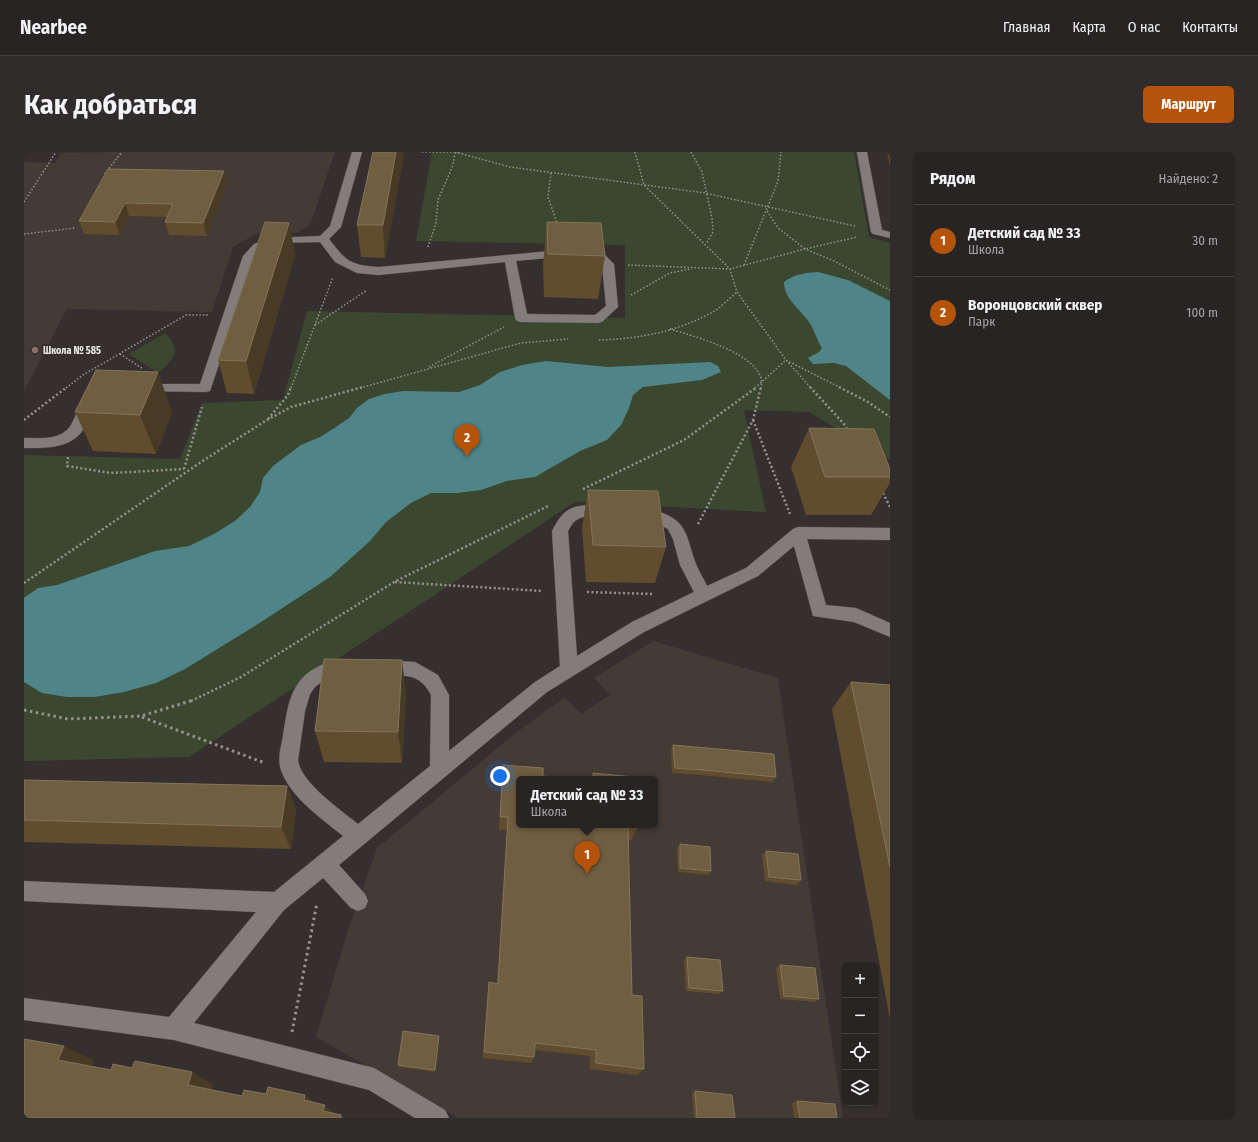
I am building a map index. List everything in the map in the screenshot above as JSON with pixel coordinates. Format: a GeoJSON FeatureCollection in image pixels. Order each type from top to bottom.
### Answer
{"type":"FeatureCollection","features":[{"type":"Feature","properties":{"kind":"lane"},"geometry":{"type":"LineString","coordinates":[[130,388],[206,388],[248,256],[258,246],[276,240],[322,238],[335,227],[356,152]]}},
{"type":"Feature","properties":{"kind":"lane"},"geometry":{"type":"LineString","coordinates":[[862,152],[877,232],[890,235]]}},
{"type":"Feature","properties":{"kind":"lane"},"geometry":{"type":"LineString","coordinates":[[322,238],[339,260],[357,269],[379,271],[420,268],[510,258],[567,252],[583,251],[600,256],[608,264],[612,306],[598,319],[521,318],[510,258]]}},
{"type":"Feature","properties":{"kind":"lane"},"geometry":{"type":"LineString","coordinates":[[24,443],[51,443],[67,438],[76,429],[87,403],[99,393]]}},
{"type":"Feature","properties":{"kind":"lane"},"geometry":{"type":"LineString","coordinates":[[570,670],[560,531],[564,522],[572,514],[584,510],[644,513],[660,518],[673,525],[681,539],[688,565],[704,595]]}},
{"type":"Feature","properties":{"kind":"lane"},"geometry":{"type":"LineString","coordinates":[[174,1030],[277,903],[541,687],[638,627],[752,572],[798,533],[890,534]]}},
{"type":"Feature","properties":{"kind":"lane"},"geometry":{"type":"LineString","coordinates":[[798,533],[819,611],[856,615],[890,630]]}},
{"type":"Feature","properties":{"kind":"lane"},"geometry":{"type":"LineString","coordinates":[[358,836],[305,789],[292,773],[288,759],[298,697],[309,682],[323,671],[345,666],[415,669],[432,680],[440,696],[439,770]]}},
{"type":"Feature","properties":{"kind":"lane"},"geometry":{"type":"LineString","coordinates":[[324,864],[358,901]]}},
{"type":"Feature","properties":{"kind":"lane"},"geometry":{"type":"LineString","coordinates":[[24,891],[277,903]]}},
{"type":"Feature","properties":{"kind":"lane"},"geometry":{"type":"LineString","coordinates":[[24,1009],[174,1030],[374,1080],[437,1118]]}},
{"type":"Feature","properties":{"kind":"path"},"geometry":{"type":"LineString","coordinates":[[24,202],[56,152]]}},
{"type":"Feature","properties":{"kind":"path"},"geometry":{"type":"LineString","coordinates":[[105,177],[104,175],[122,152]]}},
{"type":"Feature","properties":{"kind":"path"},"geometry":{"type":"LineString","coordinates":[[422,152],[461,152]]}},
{"type":"Feature","properties":{"kind":"path"},"geometry":{"type":"LineString","coordinates":[[455,152],[510,167],[705,192],[877,232]]}},
{"type":"Feature","properties":{"kind":"path"},"geometry":{"type":"LineString","coordinates":[[420,268],[436,223],[438,200],[453,165],[455,152]]}},
{"type":"Feature","properties":{"kind":"path"},"geometry":{"type":"LineString","coordinates":[[635,152],[644,185],[730,269],[737,292],[786,360],[844,424],[848,431]]}},
{"type":"Feature","properties":{"kind":"path"},"geometry":{"type":"LineString","coordinates":[[691,152],[702,172],[705,192],[709,202],[713,232],[706,244]]}},
{"type":"Feature","properties":{"kind":"path"},"geometry":{"type":"LineString","coordinates":[[744,265],[778,181],[781,152]]}},
{"type":"Feature","properties":{"kind":"path"},"geometry":{"type":"LineString","coordinates":[[551,173],[548,197],[567,252]]}},
{"type":"Feature","properties":{"kind":"path"},"geometry":{"type":"LineString","coordinates":[[767,211],[770,218],[780,230],[806,249],[834,261],[890,290]]}},
{"type":"Feature","properties":{"kind":"path"},"geometry":{"type":"LineString","coordinates":[[24,234],[76,228]]}},
{"type":"Feature","properties":{"kind":"path"},"geometry":{"type":"LineString","coordinates":[[608,264],[730,269],[877,232]]}},
{"type":"Feature","properties":{"kind":"path"},"geometry":{"type":"LineString","coordinates":[[267,420],[288,395],[339,260]]}},
{"type":"Feature","properties":{"kind":"path"},"geometry":{"type":"LineString","coordinates":[[612,306],[670,274],[694,268]]}},
{"type":"Feature","properties":{"kind":"path"},"geometry":{"type":"LineString","coordinates":[[315,325],[397,270]]}},
{"type":"Feature","properties":{"kind":"path"},"geometry":{"type":"LineString","coordinates":[[592,340],[613,340],[649,335],[696,320],[717,309],[737,292]]}},
{"type":"Feature","properties":{"kind":"path"},"geometry":{"type":"LineString","coordinates":[[24,420],[83,376],[186,315],[229,316]]}},
{"type":"Feature","properties":{"kind":"path"},"geometry":{"type":"LineString","coordinates":[[426,369],[521,318]]}},
{"type":"Feature","properties":{"kind":"path"},"geometry":{"type":"LineString","coordinates":[[670,328],[704,339],[743,357],[757,370],[762,383],[753,420],[684,551]]}},
{"type":"Feature","properties":{"kind":"path"},"geometry":{"type":"LineString","coordinates":[[24,583],[188,471],[267,420],[291,407],[521,343],[571,339]]}},
{"type":"Feature","properties":{"kind":"path"},"geometry":{"type":"LineString","coordinates":[[581,490],[684,440],[762,383],[786,360]]}},
{"type":"Feature","properties":{"kind":"path"},"geometry":{"type":"LineString","coordinates":[[786,360],[868,402],[890,417]]}},
{"type":"Feature","properties":{"kind":"path"},"geometry":{"type":"LineString","coordinates":[[184,468],[205,398],[206,388]]}},
{"type":"Feature","properties":{"kind":"path"},"geometry":{"type":"LineString","coordinates":[[753,420],[798,533]]}},
{"type":"Feature","properties":{"kind":"path"},"geometry":{"type":"LineString","coordinates":[[67,438],[69,445],[68,466],[110,473],[184,468],[188,471]]}},
{"type":"Feature","properties":{"kind":"path"},"geometry":{"type":"LineString","coordinates":[[882,493],[890,507]]}},
{"type":"Feature","properties":{"kind":"path"},"geometry":{"type":"LineString","coordinates":[[24,710],[68,720],[141,716],[195,700],[241,676],[394,582],[553,504]]}},
{"type":"Feature","properties":{"kind":"path"},"geometry":{"type":"LineString","coordinates":[[394,582],[564,592],[657,594]]}},
{"type":"Feature","properties":{"kind":"path"},"geometry":{"type":"LineString","coordinates":[[141,716],[292,773]]}},
{"type":"Feature","properties":{"kind":"path"},"geometry":{"type":"LineString","coordinates":[[287,1058],[324,864]]}},
{"type":"Feature","properties":{"kind":"shaded area"},"geometry":{"type":"Polygon","coordinates":[[[335,152],[310,225],[296,233],[258,233],[233,247],[212,312],[67,309],[24,391],[24,162],[55,163],[61,153],[335,152]]]}},
{"type":"Feature","properties":{"kind":"shaded area"},"geometry":{"type":"Polygon","coordinates":[[[653,641],[778,678],[843,1118],[458,1118],[316,1037],[348,930],[377,848],[517,732],[565,697],[581,714],[610,695],[594,678],[653,641]]]}},
{"type":"Feature","properties":{"kind":"green space"},"geometry":{"type":"Polygon","coordinates":[[[432,152],[854,152],[869,237],[890,243],[890,460],[809,412],[744,410],[766,512],[575,502],[189,757],[24,761],[24,455],[180,459],[202,403],[283,400],[307,311],[625,318],[625,245],[416,241],[432,152]]]}},
{"type":"Feature","properties":{"kind":"green space"},"geometry":{"type":"Polygon","coordinates":[[[165,333],[173,344],[174,354],[172,359],[158,373],[129,354],[165,333]]]}},
{"type":"Feature","properties":{"kind":"water"},"geometry":{"type":"Polygon","coordinates":[[[818,272],[848,280],[890,301],[890,400],[846,366],[834,363],[813,364],[808,358],[819,352],[822,348],[811,325],[790,300],[784,282],[800,274],[818,272]]]}},
{"type":"Feature","properties":{"kind":"water"},"geometry":{"type":"Polygon","coordinates":[[[546,361],[608,367],[710,362],[718,366],[721,372],[702,380],[643,387],[633,395],[621,425],[607,440],[580,451],[535,477],[507,481],[481,490],[457,493],[431,493],[411,503],[386,522],[370,541],[330,577],[185,669],[156,683],[124,692],[95,697],[67,697],[42,693],[24,682],[24,598],[38,588],[57,585],[155,551],[189,546],[214,534],[235,521],[250,507],[260,492],[263,478],[273,466],[301,445],[320,437],[349,418],[357,408],[369,399],[385,394],[403,391],[459,392],[480,385],[500,372],[522,365],[546,361]]]}},
{"type":"Feature","properties":{"kind":"building"},"geometry":{"type":"Polygon","coordinates":[[[373,152],[396,152],[383,225],[357,225],[373,152]]]}},
{"type":"Feature","properties":{"kind":"building"},"geometry":{"type":"Polygon","coordinates":[[[108,169],[224,171],[203,223],[165,222],[173,204],[125,203],[115,222],[79,221],[108,169]]]}},
{"type":"Feature","properties":{"kind":"building"},"geometry":{"type":"Polygon","coordinates":[[[265,222],[289,223],[246,361],[218,360],[265,222]]]}},
{"type":"Feature","properties":{"kind":"building"},"geometry":{"type":"Polygon","coordinates":[[[547,222],[601,223],[605,256],[548,254],[547,222]]]}},
{"type":"Feature","properties":{"kind":"building"},"geometry":{"type":"Polygon","coordinates":[[[96,370],[158,372],[140,415],[75,412],[96,370]]]}},
{"type":"Feature","properties":{"kind":"building"},"geometry":{"type":"Polygon","coordinates":[[[809,428],[874,429],[890,469],[890,477],[825,477],[809,428]]]}},
{"type":"Feature","properties":{"kind":"building"},"geometry":{"type":"Polygon","coordinates":[[[588,490],[658,491],[666,547],[593,545],[588,490]]]}},
{"type":"Feature","properties":{"kind":"building"},"geometry":{"type":"Polygon","coordinates":[[[324,659],[402,660],[398,732],[315,731],[324,659]]]}},
{"type":"Feature","properties":{"kind":"building"},"geometry":{"type":"Polygon","coordinates":[[[851,682],[890,685],[890,867],[851,682]]]}},
{"type":"Feature","properties":{"kind":"building"},"geometry":{"type":"Polygon","coordinates":[[[673,745],[774,754],[776,777],[675,768],[673,745]]]}},
{"type":"Feature","properties":{"kind":"building"},"geometry":{"type":"Polygon","coordinates":[[[503,765],[543,768],[543,776],[516,776],[516,828],[628,828],[632,995],[642,996],[644,1069],[596,1063],[596,1050],[535,1043],[534,1057],[484,1052],[489,982],[498,984],[508,817],[500,817],[503,765]]]}},
{"type":"Feature","properties":{"kind":"building"},"geometry":{"type":"Polygon","coordinates":[[[593,773],[624,776],[593,776],[593,773]]]}},
{"type":"Feature","properties":{"kind":"building"},"geometry":{"type":"Polygon","coordinates":[[[24,780],[287,786],[281,827],[24,820],[24,780]]]}},
{"type":"Feature","properties":{"kind":"building"},"geometry":{"type":"Polygon","coordinates":[[[680,844],[710,847],[711,871],[680,868],[680,844]]]}},
{"type":"Feature","properties":{"kind":"building"},"geometry":{"type":"Polygon","coordinates":[[[766,851],[798,854],[801,880],[769,877],[766,851]]]}},
{"type":"Feature","properties":{"kind":"building"},"geometry":{"type":"Polygon","coordinates":[[[687,957],[720,960],[723,991],[689,988],[687,957]]]}},
{"type":"Feature","properties":{"kind":"building"},"geometry":{"type":"Polygon","coordinates":[[[780,965],[815,968],[819,999],[784,996],[780,965]]]}},
{"type":"Feature","properties":{"kind":"building"},"geometry":{"type":"Polygon","coordinates":[[[403,1031],[439,1036],[435,1070],[398,1065],[403,1031]]]}},
{"type":"Feature","properties":{"kind":"building"},"geometry":{"type":"Polygon","coordinates":[[[24,1039],[64,1046],[58,1060],[111,1070],[113,1064],[132,1068],[135,1061],[192,1072],[188,1085],[242,1096],[244,1090],[266,1094],[268,1087],[305,1095],[304,1100],[325,1105],[323,1111],[341,1115],[341,1118],[24,1118],[24,1039]]]}},
{"type":"Feature","properties":{"kind":"building"},"geometry":{"type":"Polygon","coordinates":[[[695,1091],[732,1095],[735,1118],[697,1118],[695,1091]]]}},
{"type":"Feature","properties":{"kind":"building"},"geometry":{"type":"Polygon","coordinates":[[[797,1101],[835,1104],[837,1118],[800,1118],[797,1101]]]}},
{"type":"Feature","properties":{"kind":"place","name":"Школа № 585"},"geometry":{"type":"Point","coordinates":[35,350]}},
{"type":"Feature","properties":{"kind":"place","name":"Воронцовский сквер"},"geometry":{"type":"Point","coordinates":[467,457]}},
{"type":"Feature","properties":{"kind":"place","name":"Детский сад № 33"},"geometry":{"type":"Point","coordinates":[587,874]}}]}
